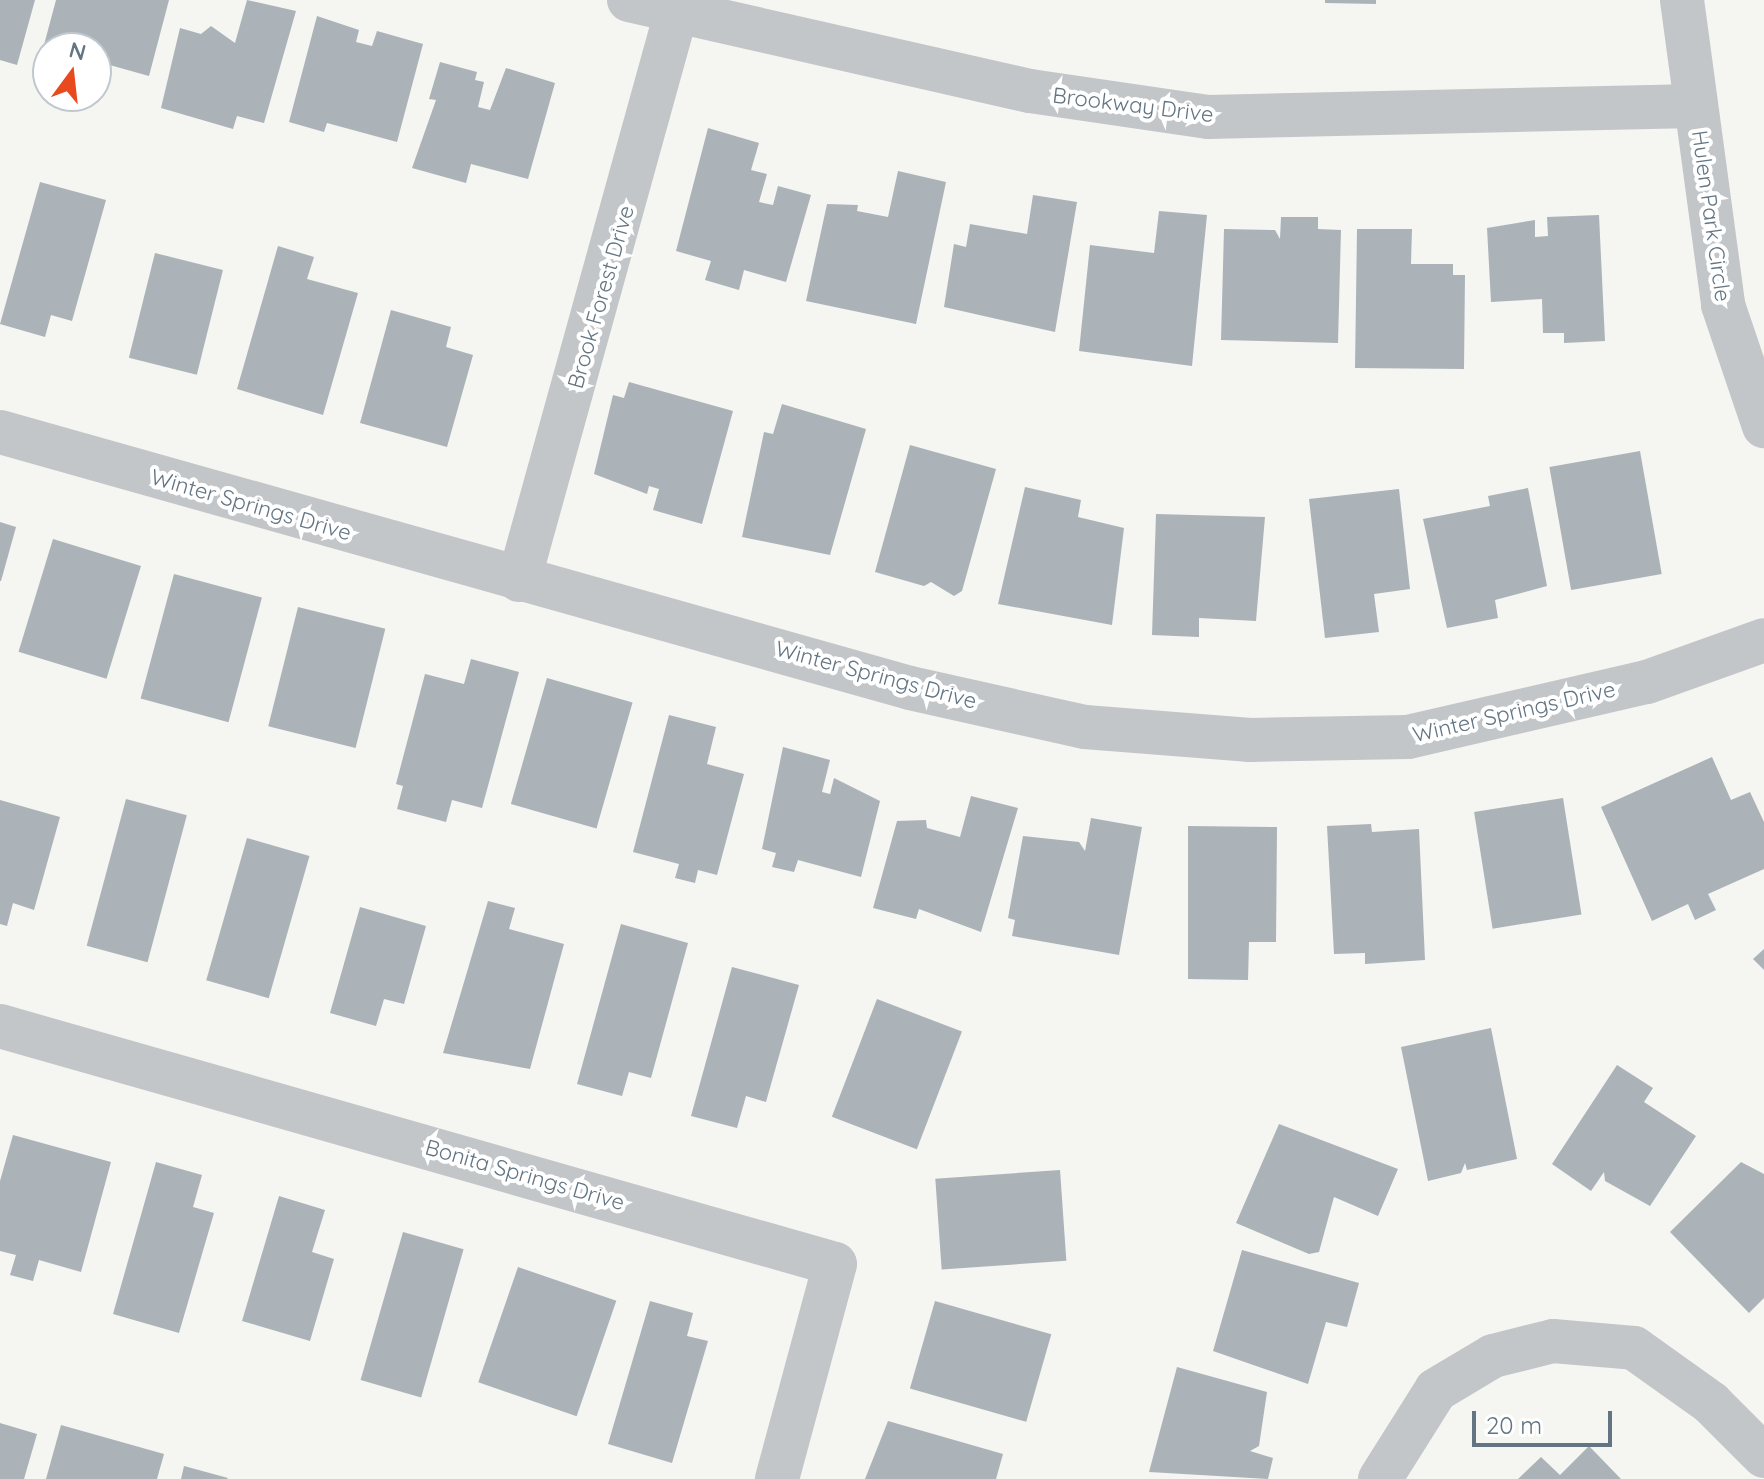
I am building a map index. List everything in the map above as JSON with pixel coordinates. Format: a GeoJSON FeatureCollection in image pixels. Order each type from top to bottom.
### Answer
{"type":"FeatureCollection","features":[{"type":"Feature","properties":{"kind":"street","name":"Brookway Drive"},"geometry":{"type":"LineString","coordinates":[[629,0],[1030,91],[1208,117],[1696,106]]}},
{"type":"Feature","properties":{"kind":"street","name":"Hulen Park Circle"},"geometry":{"type":"LineString","coordinates":[[1682,0],[1723,305],[1764,426]]}},
{"type":"Feature","properties":{"kind":"street","name":"Brook Forest Drive"},"geometry":{"type":"LineString","coordinates":[[519,580],[676,13]]}},
{"type":"Feature","properties":{"kind":"street","name":"Winter Springs Drive"},"geometry":{"type":"LineString","coordinates":[[0,432],[910,688],[1085,727],[1250,740],[1408,737],[1647,682],[1764,640]]}},
{"type":"Feature","properties":{"kind":"street","name":"Bonita Springs Drive"},"geometry":{"type":"LineString","coordinates":[[0,1026],[835,1264],[777,1479]]}},
{"type":"Feature","properties":{"kind":"street"},"geometry":{"type":"LineString","coordinates":[[1380,1479],[1436,1390],[1493,1356],[1553,1341],[1634,1348],[1711,1403],[1764,1456]]}},
{"type":"Feature","properties":{"kind":"building"},"geometry":{"type":"Polygon","coordinates":[[[0,0],[35,0],[17,65],[0,60],[0,0]]]}},
{"type":"Feature","properties":{"kind":"building"},"geometry":{"type":"Polygon","coordinates":[[[56,0],[169,0],[149,76],[112,66],[112,32],[47,32],[56,0]]]}},
{"type":"Feature","properties":{"kind":"building"},"geometry":{"type":"Polygon","coordinates":[[[247,0],[296,11],[264,123],[237,116],[233,129],[161,108],[180,28],[201,34],[211,26],[235,43],[247,0]]]}},
{"type":"Feature","properties":{"kind":"building"},"geometry":{"type":"Polygon","coordinates":[[[1325,0],[1376,0],[1376,4],[1325,3],[1325,0]]]}},
{"type":"Feature","properties":{"kind":"building"},"geometry":{"type":"Polygon","coordinates":[[[317,16],[359,30],[356,42],[372,46],[377,31],[423,44],[397,142],[327,123],[324,132],[289,122],[317,16]]]}},
{"type":"Feature","properties":{"kind":"building"},"geometry":{"type":"Polygon","coordinates":[[[440,62],[477,72],[475,80],[484,82],[478,107],[490,110],[506,68],[555,83],[528,179],[471,164],[466,183],[412,168],[436,100],[429,99],[440,62]]]}},
{"type":"Feature","properties":{"kind":"building"},"geometry":{"type":"Polygon","coordinates":[[[708,128],[759,143],[751,170],[767,174],[759,202],[773,205],[778,186],[811,195],[786,282],[744,270],[739,290],[705,280],[711,261],[676,251],[708,128]]]}},
{"type":"Feature","properties":{"kind":"building"},"geometry":{"type":"Polygon","coordinates":[[[898,171],[946,182],[916,324],[806,301],[827,204],[858,205],[857,211],[888,217],[898,171]]]}},
{"type":"Feature","properties":{"kind":"building"},"geometry":{"type":"Polygon","coordinates":[[[40,182],[106,200],[72,321],[51,315],[45,337],[0,324],[40,182]]]}},
{"type":"Feature","properties":{"kind":"building"},"geometry":{"type":"Polygon","coordinates":[[[1033,195],[1077,202],[1055,332],[944,307],[954,244],[966,247],[970,224],[1027,234],[1033,195]]]}},
{"type":"Feature","properties":{"kind":"building"},"geometry":{"type":"Polygon","coordinates":[[[1159,211],[1207,215],[1192,366],[1079,351],[1090,245],[1154,253],[1159,211]]]}},
{"type":"Feature","properties":{"kind":"building"},"geometry":{"type":"Polygon","coordinates":[[[1599,215],[1605,341],[1564,343],[1564,333],[1543,333],[1542,299],[1491,302],[1487,228],[1535,220],[1535,237],[1548,236],[1547,217],[1599,215]]]}},
{"type":"Feature","properties":{"kind":"building"},"geometry":{"type":"Polygon","coordinates":[[[1281,217],[1318,217],[1318,229],[1341,230],[1338,343],[1221,340],[1224,229],[1275,230],[1280,239],[1281,217]]]}},
{"type":"Feature","properties":{"kind":"building"},"geometry":{"type":"Polygon","coordinates":[[[1357,229],[1412,229],[1411,264],[1453,264],[1453,275],[1465,275],[1464,369],[1355,368],[1357,229]]]}},
{"type":"Feature","properties":{"kind":"building"},"geometry":{"type":"Polygon","coordinates":[[[278,246],[314,257],[307,279],[358,293],[323,415],[237,389],[278,246]]]}},
{"type":"Feature","properties":{"kind":"building"},"geometry":{"type":"Polygon","coordinates":[[[155,253],[223,270],[197,375],[129,358],[155,253]]]}},
{"type":"Feature","properties":{"kind":"building"},"geometry":{"type":"Polygon","coordinates":[[[391,310],[451,327],[446,347],[473,355],[447,447],[360,423],[391,310]]]}},
{"type":"Feature","properties":{"kind":"building"},"geometry":{"type":"Polygon","coordinates":[[[629,382],[733,411],[702,524],[653,510],[659,489],[649,486],[647,494],[594,474],[613,395],[624,398],[629,382]]]}},
{"type":"Feature","properties":{"kind":"building"},"geometry":{"type":"Polygon","coordinates":[[[782,404],[866,429],[830,555],[742,537],[764,432],[773,434],[782,404]]]}},
{"type":"Feature","properties":{"kind":"building"},"geometry":{"type":"Polygon","coordinates":[[[910,445],[996,469],[962,591],[954,596],[931,582],[924,586],[875,572],[910,445]]]}},
{"type":"Feature","properties":{"kind":"building"},"geometry":{"type":"Polygon","coordinates":[[[1640,451],[1662,574],[1571,590],[1549,467],[1640,451]]]}},
{"type":"Feature","properties":{"kind":"building"},"geometry":{"type":"Polygon","coordinates":[[[1025,487],[1081,500],[1078,517],[1124,528],[1112,625],[998,604],[1025,487]]]}},
{"type":"Feature","properties":{"kind":"building"},"geometry":{"type":"Polygon","coordinates":[[[1528,488],[1547,586],[1495,600],[1498,618],[1447,628],[1423,519],[1490,506],[1488,496],[1528,488]]]}},
{"type":"Feature","properties":{"kind":"building"},"geometry":{"type":"Polygon","coordinates":[[[1399,489],[1410,589],[1374,594],[1379,632],[1325,638],[1309,499],[1399,489]]]}},
{"type":"Feature","properties":{"kind":"building"},"geometry":{"type":"Polygon","coordinates":[[[1156,514],[1265,517],[1256,621],[1199,618],[1199,637],[1152,635],[1156,514]]]}},
{"type":"Feature","properties":{"kind":"building"},"geometry":{"type":"Polygon","coordinates":[[[0,522],[16,527],[1,581],[0,581],[0,522]]]}},
{"type":"Feature","properties":{"kind":"building"},"geometry":{"type":"Polygon","coordinates":[[[53,539],[141,566],[106,679],[19,652],[53,539]]]}},
{"type":"Feature","properties":{"kind":"building"},"geometry":{"type":"Polygon","coordinates":[[[174,574],[262,598],[229,722],[141,699],[174,574]]]}},
{"type":"Feature","properties":{"kind":"building"},"geometry":{"type":"Polygon","coordinates":[[[298,607],[385,629],[356,748],[268,726],[298,607]]]}},
{"type":"Feature","properties":{"kind":"building"},"geometry":{"type":"Polygon","coordinates":[[[471,659],[519,672],[482,808],[452,800],[446,822],[397,809],[403,786],[396,784],[425,674],[464,684],[471,659]]]}},
{"type":"Feature","properties":{"kind":"building"},"geometry":{"type":"Polygon","coordinates":[[[547,678],[633,703],[596,828],[511,804],[547,678]]]}},
{"type":"Feature","properties":{"kind":"building"},"geometry":{"type":"Polygon","coordinates":[[[669,715],[716,727],[707,764],[744,774],[717,875],[698,870],[695,883],[675,878],[679,864],[633,852],[669,715]]]}},
{"type":"Feature","properties":{"kind":"building"},"geometry":{"type":"Polygon","coordinates":[[[783,747],[830,760],[822,792],[830,794],[834,778],[880,801],[861,877],[798,860],[794,872],[772,867],[776,853],[762,849],[783,747]]]}},
{"type":"Feature","properties":{"kind":"building"},"geometry":{"type":"Polygon","coordinates":[[[1712,757],[1731,800],[1750,792],[1764,822],[1764,869],[1708,894],[1716,910],[1695,920],[1688,904],[1652,921],[1601,807],[1712,757]]]}},
{"type":"Feature","properties":{"kind":"building"},"geometry":{"type":"Polygon","coordinates":[[[971,796],[1018,808],[981,932],[919,909],[916,919],[873,908],[897,821],[926,820],[927,828],[960,837],[971,796]]]}},
{"type":"Feature","properties":{"kind":"building"},"geometry":{"type":"Polygon","coordinates":[[[1563,798],[1581,915],[1493,929],[1474,812],[1563,798]]]}},
{"type":"Feature","properties":{"kind":"building"},"geometry":{"type":"Polygon","coordinates":[[[126,799],[187,815],[148,962],[87,946],[126,799]]]}},
{"type":"Feature","properties":{"kind":"building"},"geometry":{"type":"Polygon","coordinates":[[[0,800],[60,817],[34,910],[13,903],[7,926],[0,924],[0,800]]]}},
{"type":"Feature","properties":{"kind":"building"},"geometry":{"type":"Polygon","coordinates":[[[1091,818],[1142,827],[1119,955],[1012,936],[1015,920],[1008,918],[1023,836],[1079,842],[1085,851],[1091,818]]]}},
{"type":"Feature","properties":{"kind":"building"},"geometry":{"type":"Polygon","coordinates":[[[1371,824],[1372,832],[1419,829],[1425,960],[1365,964],[1365,953],[1334,954],[1327,826],[1371,824]]]}},
{"type":"Feature","properties":{"kind":"building"},"geometry":{"type":"Polygon","coordinates":[[[1188,826],[1277,827],[1276,942],[1249,942],[1248,980],[1188,979],[1188,826]]]}},
{"type":"Feature","properties":{"kind":"building"},"geometry":{"type":"Polygon","coordinates":[[[247,838],[309,856],[269,998],[206,980],[247,838]]]}},
{"type":"Feature","properties":{"kind":"building"},"geometry":{"type":"Polygon","coordinates":[[[488,901],[515,908],[509,929],[564,944],[530,1069],[443,1053],[488,901]]]}},
{"type":"Feature","properties":{"kind":"building"},"geometry":{"type":"Polygon","coordinates":[[[360,907],[426,926],[404,1004],[384,999],[376,1026],[330,1013],[360,907]]]}},
{"type":"Feature","properties":{"kind":"building"},"geometry":{"type":"Polygon","coordinates":[[[621,924],[688,943],[651,1078],[629,1072],[622,1096],[577,1084],[621,924]]]}},
{"type":"Feature","properties":{"kind":"building"},"geometry":{"type":"Polygon","coordinates":[[[1764,949],[1764,970],[1753,959],[1764,949]]]}},
{"type":"Feature","properties":{"kind":"building"},"geometry":{"type":"Polygon","coordinates":[[[732,967],[799,985],[766,1102],[746,1096],[737,1128],[691,1116],[732,967]]]}},
{"type":"Feature","properties":{"kind":"building"},"geometry":{"type":"Polygon","coordinates":[[[877,999],[962,1032],[917,1149],[832,1117],[877,999]]]}},
{"type":"Feature","properties":{"kind":"building"},"geometry":{"type":"Polygon","coordinates":[[[1491,1028],[1517,1159],[1467,1170],[1465,1163],[1461,1173],[1428,1181],[1401,1047],[1491,1028]]]}},
{"type":"Feature","properties":{"kind":"building"},"geometry":{"type":"Polygon","coordinates":[[[1617,1065],[1653,1088],[1644,1102],[1696,1136],[1650,1206],[1605,1181],[1604,1172],[1591,1191],[1552,1164],[1617,1065]]]}},
{"type":"Feature","properties":{"kind":"building"},"geometry":{"type":"Polygon","coordinates":[[[1279,1124],[1398,1169],[1378,1216],[1334,1197],[1319,1252],[1309,1254],[1236,1223],[1279,1124]]]}},
{"type":"Feature","properties":{"kind":"building"},"geometry":{"type":"Polygon","coordinates":[[[13,1135],[111,1162],[81,1272],[39,1260],[33,1281],[10,1275],[16,1255],[0,1251],[0,1181],[13,1135]]]}},
{"type":"Feature","properties":{"kind":"building"},"geometry":{"type":"Polygon","coordinates":[[[156,1162],[202,1175],[193,1207],[214,1213],[179,1333],[113,1314],[156,1162]]]}},
{"type":"Feature","properties":{"kind":"building"},"geometry":{"type":"Polygon","coordinates":[[[1741,1162],[1764,1174],[1764,1298],[1749,1313],[1670,1232],[1741,1162]]]}},
{"type":"Feature","properties":{"kind":"building"},"geometry":{"type":"Polygon","coordinates":[[[1060,1170],[1066,1261],[942,1269],[935,1179],[1060,1170]]]}},
{"type":"Feature","properties":{"kind":"building"},"geometry":{"type":"Polygon","coordinates":[[[279,1196],[325,1210],[312,1252],[334,1259],[310,1341],[242,1321],[279,1196]]]}},
{"type":"Feature","properties":{"kind":"building"},"geometry":{"type":"Polygon","coordinates":[[[403,1232],[464,1249],[421,1397],[361,1380],[403,1232]]]}},
{"type":"Feature","properties":{"kind":"building"},"geometry":{"type":"Polygon","coordinates":[[[1242,1250],[1359,1283],[1347,1327],[1326,1322],[1308,1384],[1213,1351],[1242,1250]]]}},
{"type":"Feature","properties":{"kind":"building"},"geometry":{"type":"Polygon","coordinates":[[[518,1267],[616,1301],[577,1416],[478,1382],[518,1267]]]}},
{"type":"Feature","properties":{"kind":"building"},"geometry":{"type":"Polygon","coordinates":[[[650,1301],[693,1313],[687,1336],[708,1341],[672,1463],[608,1444],[650,1301]]]}},
{"type":"Feature","properties":{"kind":"building"},"geometry":{"type":"Polygon","coordinates":[[[935,1301],[1051,1334],[1026,1422],[910,1388],[935,1301]]]}},
{"type":"Feature","properties":{"kind":"building"},"geometry":{"type":"Polygon","coordinates":[[[1177,1367],[1267,1392],[1259,1446],[1250,1451],[1273,1458],[1268,1479],[1149,1472],[1177,1367]]]}},
{"type":"Feature","properties":{"kind":"building"},"geometry":{"type":"Polygon","coordinates":[[[888,1421],[1003,1454],[996,1479],[865,1479],[888,1421]]]}},
{"type":"Feature","properties":{"kind":"building"},"geometry":{"type":"Polygon","coordinates":[[[0,1423],[37,1434],[24,1479],[0,1479],[0,1423]]]}},
{"type":"Feature","properties":{"kind":"building"},"geometry":{"type":"Polygon","coordinates":[[[61,1425],[164,1454],[157,1479],[46,1479],[61,1425]]]}},
{"type":"Feature","properties":{"kind":"building"},"geometry":{"type":"Polygon","coordinates":[[[1589,1446],[1621,1479],[1518,1479],[1541,1457],[1560,1475],[1589,1446]]]}},
{"type":"Feature","properties":{"kind":"building"},"geometry":{"type":"Polygon","coordinates":[[[184,1466],[228,1478],[181,1479],[184,1466]]]}}]}
